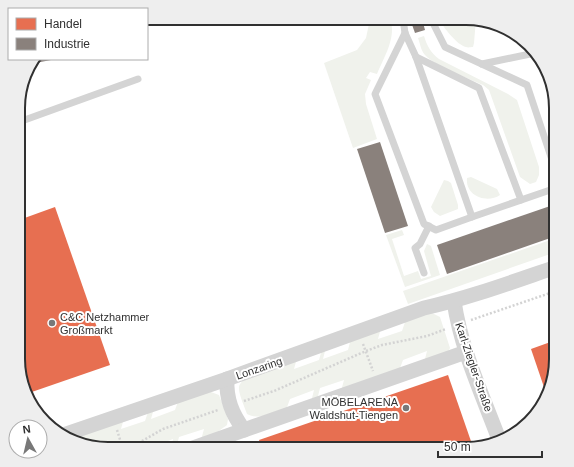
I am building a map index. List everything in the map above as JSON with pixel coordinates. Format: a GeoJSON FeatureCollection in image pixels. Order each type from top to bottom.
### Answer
{"type":"FeatureCollection","features":[{"type":"Feature","properties":{"kind":"street"},"geometry":{"type":"LineString","coordinates":[[454,301],[549,269]]}},
{"type":"Feature","properties":{"kind":"street","name":"Karl-Ziegler-Straße"},"geometry":{"type":"LineString","coordinates":[[454,301],[458,324],[466,352],[498,436]]}},
{"type":"Feature","properties":{"kind":"street","name":"Lonzaring"},"geometry":{"type":"LineString","coordinates":[[70,433],[227,379],[424,308],[454,301]]}},
{"type":"Feature","properties":{"kind":"street"},"geometry":{"type":"LineString","coordinates":[[210,442],[466,352]]}},
{"type":"Feature","properties":{"kind":"street"},"geometry":{"type":"LineString","coordinates":[[227,379],[226,391],[230,406],[236,420],[244,430]]}},
{"type":"Feature","properties":{"kind":"lane"},"geometry":{"type":"LineString","coordinates":[[404,25],[405,33],[416,57],[472,217]]}},
{"type":"Feature","properties":{"kind":"lane"},"geometry":{"type":"LineString","coordinates":[[434,25],[445,47],[527,86],[549,151]]}},
{"type":"Feature","properties":{"kind":"lane"},"geometry":{"type":"LineString","coordinates":[[405,33],[376,94],[424,224],[436,230],[549,190]]}},
{"type":"Feature","properties":{"kind":"lane"},"geometry":{"type":"LineString","coordinates":[[482,64],[529,54]]}},
{"type":"Feature","properties":{"kind":"lane"},"geometry":{"type":"LineString","coordinates":[[416,57],[479,88],[521,200]]}},
{"type":"Feature","properties":{"kind":"lane"},"geometry":{"type":"LineString","coordinates":[[25,120],[138,78]]}},
{"type":"Feature","properties":{"kind":"lane"},"geometry":{"type":"LineString","coordinates":[[424,274],[412,249],[420,244],[429,226]]}},
{"type":"Feature","properties":{"kind":"path"},"geometry":{"type":"LineString","coordinates":[[140,442],[163,429],[274,391],[366,350],[382,345],[427,336],[549,293]]}},
{"type":"Feature","properties":{"kind":"path"},"geometry":{"type":"LineString","coordinates":[[359,332],[377,384]]}},
{"type":"Feature","properties":{"kind":"path"},"geometry":{"type":"LineString","coordinates":[[112,418],[121,442]]}},
{"type":"Feature","properties":{"kind":"shaded area"},"geometry":{"type":"Polygon","coordinates":[[[369,25],[392,25],[392,33],[389,47],[377,74],[370,72],[366,78],[371,80],[365,94],[366,104],[377,139],[353,148],[324,63],[357,50],[366,38],[369,25]]]}},
{"type":"Feature","properties":{"kind":"shaded area"},"geometry":{"type":"Polygon","coordinates":[[[443,25],[475,26],[473,47],[462,46],[443,25]]]}},
{"type":"Feature","properties":{"kind":"shaded area"},"geometry":{"type":"Polygon","coordinates":[[[424,36],[426,43],[439,59],[517,100],[539,167],[539,175],[536,182],[530,184],[520,177],[489,90],[483,85],[444,68],[425,55],[422,51],[418,38],[424,36]]]}},
{"type":"Feature","properties":{"kind":"shaded area"},"geometry":{"type":"Polygon","coordinates":[[[471,177],[497,189],[500,195],[489,199],[478,197],[473,194],[469,190],[467,184],[467,178],[471,177]]]}},
{"type":"Feature","properties":{"kind":"shaded area"},"geometry":{"type":"Polygon","coordinates":[[[444,180],[451,183],[458,209],[440,216],[434,212],[431,207],[444,180]]]}},
{"type":"Feature","properties":{"kind":"shaded area"},"geometry":{"type":"Polygon","coordinates":[[[402,230],[404,235],[392,239],[404,276],[418,271],[421,279],[431,276],[424,251],[427,244],[431,246],[440,275],[405,287],[386,235],[402,230]]]}},
{"type":"Feature","properties":{"kind":"shaded area"},"geometry":{"type":"Polygon","coordinates":[[[549,240],[549,254],[408,304],[403,291],[549,240]]]}},
{"type":"Feature","properties":{"kind":"shaded area"},"geometry":{"type":"Polygon","coordinates":[[[432,313],[440,317],[450,348],[447,354],[424,363],[427,351],[403,360],[399,371],[341,391],[344,380],[320,388],[317,400],[311,402],[314,390],[290,399],[286,410],[282,412],[262,416],[252,416],[247,414],[239,387],[241,382],[247,378],[297,358],[294,369],[319,360],[322,349],[326,347],[323,359],[348,350],[351,338],[381,328],[378,339],[402,331],[406,319],[432,313]]]}},
{"type":"Feature","properties":{"kind":"shaded area"},"geometry":{"type":"Polygon","coordinates":[[[211,392],[219,395],[228,419],[227,425],[216,433],[201,440],[204,429],[179,437],[178,442],[172,442],[173,439],[166,442],[103,442],[76,436],[124,418],[121,429],[145,421],[149,409],[154,408],[151,419],[175,410],[179,399],[211,392]]]}},
{"type":"Feature","properties":{"kind":"building: Handel"},"geometry":{"type":"Polygon","coordinates":[[[55,207],[110,365],[32,392],[29,385],[25,364],[25,218],[55,207]]]}},
{"type":"Feature","properties":{"kind":"building: Handel"},"geometry":{"type":"Polygon","coordinates":[[[549,343],[549,364],[544,387],[531,349],[549,343]]]}},
{"type":"Feature","properties":{"kind":"building: Handel","name":"MÖBELARENA Waldshut-Tiengen"},"geometry":{"type":"Polygon","coordinates":[[[448,375],[471,442],[260,442],[259,440],[448,375]]]}},
{"type":"Feature","properties":{"kind":"building: Industrie"},"geometry":{"type":"Polygon","coordinates":[[[412,25],[424,25],[425,30],[415,33],[412,25]]]}},
{"type":"Feature","properties":{"kind":"building: Industrie"},"geometry":{"type":"Polygon","coordinates":[[[41,60],[51,60],[39,62],[41,60]]]}},
{"type":"Feature","properties":{"kind":"building: Industrie"},"geometry":{"type":"Polygon","coordinates":[[[380,142],[408,226],[385,233],[357,149],[380,142]]]}},
{"type":"Feature","properties":{"kind":"building: Industrie"},"geometry":{"type":"Polygon","coordinates":[[[549,206],[549,238],[447,274],[437,245],[549,206]]]}},
{"type":"Feature","properties":{"kind":"place","name":"C&C Netzhammer Großmarkt"},"geometry":{"type":"Point","coordinates":[52,323]}},
{"type":"Feature","properties":{"kind":"place","name":"MÖBELARENA Waldshut-Tiengen"},"geometry":{"type":"Point","coordinates":[406,408]}}]}
